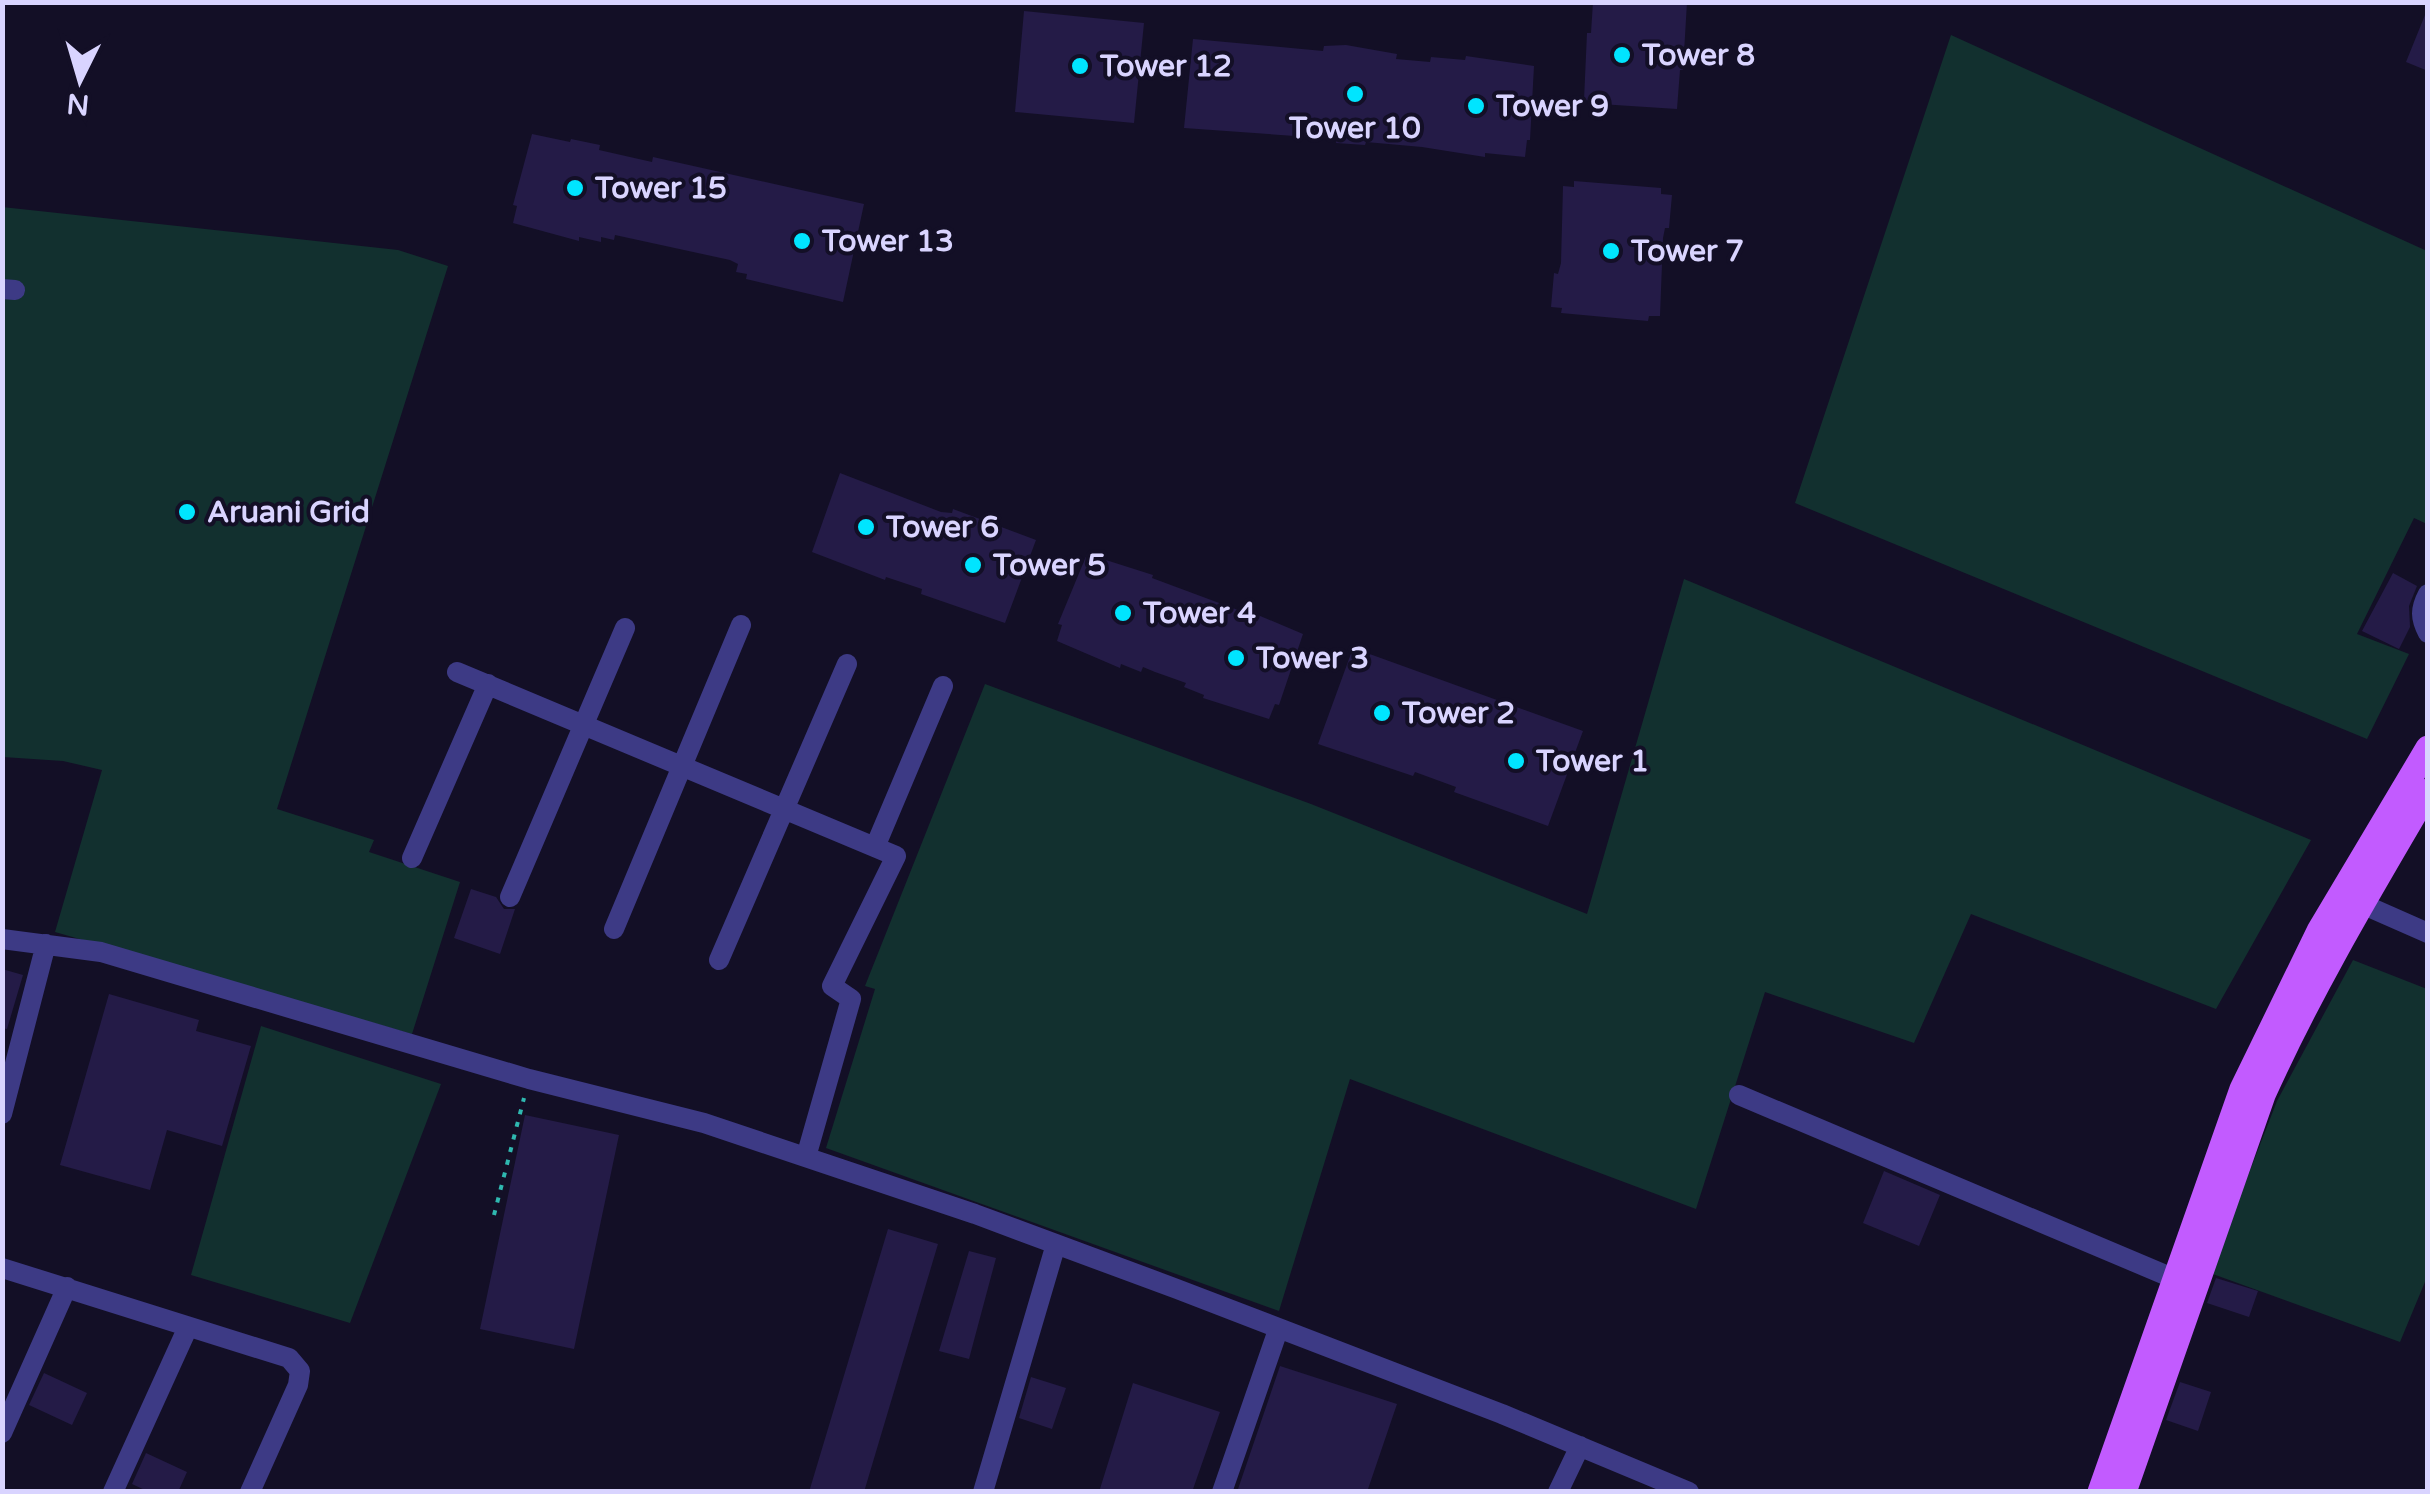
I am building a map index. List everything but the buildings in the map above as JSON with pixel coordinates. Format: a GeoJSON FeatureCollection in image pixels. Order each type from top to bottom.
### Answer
{"type":"FeatureCollection","features":[{"type":"Feature","properties":{"kind":"main road"},"geometry":{"type":"LineString","coordinates":[[2100,1492],[2242,1089],[2319,931],[2428,748]]}},
{"type":"Feature","properties":{"kind":"main road"},"geometry":{"type":"LineString","coordinates":[[2124,1492],[2263,1095],[2362,904],[2428,791]]}},
{"type":"Feature","properties":{"kind":"street"},"geometry":{"type":"LineString","coordinates":[[2428,594],[2421,606],[2421,621],[2428,633]]}},
{"type":"Feature","properties":{"kind":"street"},"geometry":{"type":"LineString","coordinates":[[614,930],[741,625]]}},
{"type":"Feature","properties":{"kind":"street"},"geometry":{"type":"LineString","coordinates":[[510,896],[625,628]]}},
{"type":"Feature","properties":{"kind":"street"},"geometry":{"type":"LineString","coordinates":[[719,960],[847,664]]}},
{"type":"Feature","properties":{"kind":"street"},"geometry":{"type":"LineString","coordinates":[[458,672],[896,856],[832,986],[850,999],[806,1157]]}},
{"type":"Feature","properties":{"kind":"street"},"geometry":{"type":"LineString","coordinates":[[412,858],[488,684]]}},
{"type":"Feature","properties":{"kind":"street"},"geometry":{"type":"LineString","coordinates":[[875,847],[943,686]]}},
{"type":"Feature","properties":{"kind":"street"},"geometry":{"type":"LineString","coordinates":[[2362,904],[2428,933]]}},
{"type":"Feature","properties":{"kind":"street"},"geometry":{"type":"LineString","coordinates":[[2,938],[101,952],[529,1079],[704,1123],[1056,1244],[1580,1446],[1689,1492]]}},
{"type":"Feature","properties":{"kind":"street"},"geometry":{"type":"LineString","coordinates":[[2,1114],[46,944]]}},
{"type":"Feature","properties":{"kind":"street"},"geometry":{"type":"LineString","coordinates":[[1739,1095],[2175,1279]]}},
{"type":"Feature","properties":{"kind":"street"},"geometry":{"type":"LineString","coordinates":[[982,1492],[1056,1244]]}},
{"type":"Feature","properties":{"kind":"street"},"geometry":{"type":"LineString","coordinates":[[2,1268],[289,1358],[300,1371],[298,1386],[250,1492]]}},
{"type":"Feature","properties":{"kind":"street"},"geometry":{"type":"LineString","coordinates":[[2,1432],[66,1287]]}},
{"type":"Feature","properties":{"kind":"street"},"geometry":{"type":"LineString","coordinates":[[113,1492],[188,1326]]}},
{"type":"Feature","properties":{"kind":"street"},"geometry":{"type":"LineString","coordinates":[[1222,1492],[1278,1330]]}},
{"type":"Feature","properties":{"kind":"street"},"geometry":{"type":"LineString","coordinates":[[1558,1492],[1580,1446]]}},
{"type":"Feature","properties":{"kind":"path"},"geometry":{"type":"LineString","coordinates":[[494,1215],[529,1079]]}},
{"type":"Feature","properties":{"kind":"green space"},"geometry":{"type":"Polygon","coordinates":[[[1951,35],[2427,251],[2427,524],[2414,518],[2357,634],[2409,654],[2367,739],[1795,503],[1951,35]]]}},
{"type":"Feature","properties":{"kind":"green space","name":"Aruani Grid"},"geometry":{"type":"Polygon","coordinates":[[[2,207],[398,250],[448,266],[277,809],[374,840],[369,852],[460,882],[412,1034],[55,932],[102,770],[63,761],[3,757],[2,207]]]}},
{"type":"Feature","properties":{"kind":"green space"},"geometry":{"type":"Polygon","coordinates":[[[1684,579],[2311,840],[2216,1009],[1971,914],[1914,1043],[1765,992],[1696,1209],[1350,1079],[1279,1311],[826,1148],[875,989],[865,986],[985,684],[1311,804],[1587,914],[1684,579]]]}},
{"type":"Feature","properties":{"kind":"green space"},"geometry":{"type":"Polygon","coordinates":[[[2353,960],[2427,989],[2427,1277],[2400,1342],[2210,1273],[2277,1101],[2353,960]]]}},
{"type":"Feature","properties":{"kind":"green space"},"geometry":{"type":"Polygon","coordinates":[[[261,1026],[441,1084],[350,1323],[191,1275],[261,1026]]]}},
{"type":"Feature","properties":{"kind":"place","name":"Tower 8"},"geometry":{"type":"Point","coordinates":[1622,55]}},
{"type":"Feature","properties":{"kind":"place","name":"Tower 12"},"geometry":{"type":"Point","coordinates":[1080,66]}},
{"type":"Feature","properties":{"kind":"place","name":"Tower 10"},"geometry":{"type":"Point","coordinates":[1355,94]}},
{"type":"Feature","properties":{"kind":"place","name":"Tower 9"},"geometry":{"type":"Point","coordinates":[1476,106]}},
{"type":"Feature","properties":{"kind":"place","name":"Tower 15"},"geometry":{"type":"Point","coordinates":[575,188]}},
{"type":"Feature","properties":{"kind":"place","name":"Tower 13"},"geometry":{"type":"Point","coordinates":[802,241]}},
{"type":"Feature","properties":{"kind":"place","name":"Tower 7"},"geometry":{"type":"Point","coordinates":[1611,251]}},
{"type":"Feature","properties":{"kind":"place","name":"Aruani Grid"},"geometry":{"type":"Point","coordinates":[187,512]}},
{"type":"Feature","properties":{"kind":"place","name":"Tower 6"},"geometry":{"type":"Point","coordinates":[866,527]}},
{"type":"Feature","properties":{"kind":"place","name":"Tower 5"},"geometry":{"type":"Point","coordinates":[973,565]}},
{"type":"Feature","properties":{"kind":"place","name":"Tower 4"},"geometry":{"type":"Point","coordinates":[1123,613]}},
{"type":"Feature","properties":{"kind":"place","name":"Tower 3"},"geometry":{"type":"Point","coordinates":[1236,658]}},
{"type":"Feature","properties":{"kind":"place","name":"Tower 2"},"geometry":{"type":"Point","coordinates":[1382,713]}},
{"type":"Feature","properties":{"kind":"place","name":"Tower 1"},"geometry":{"type":"Point","coordinates":[1516,761]}}]}
